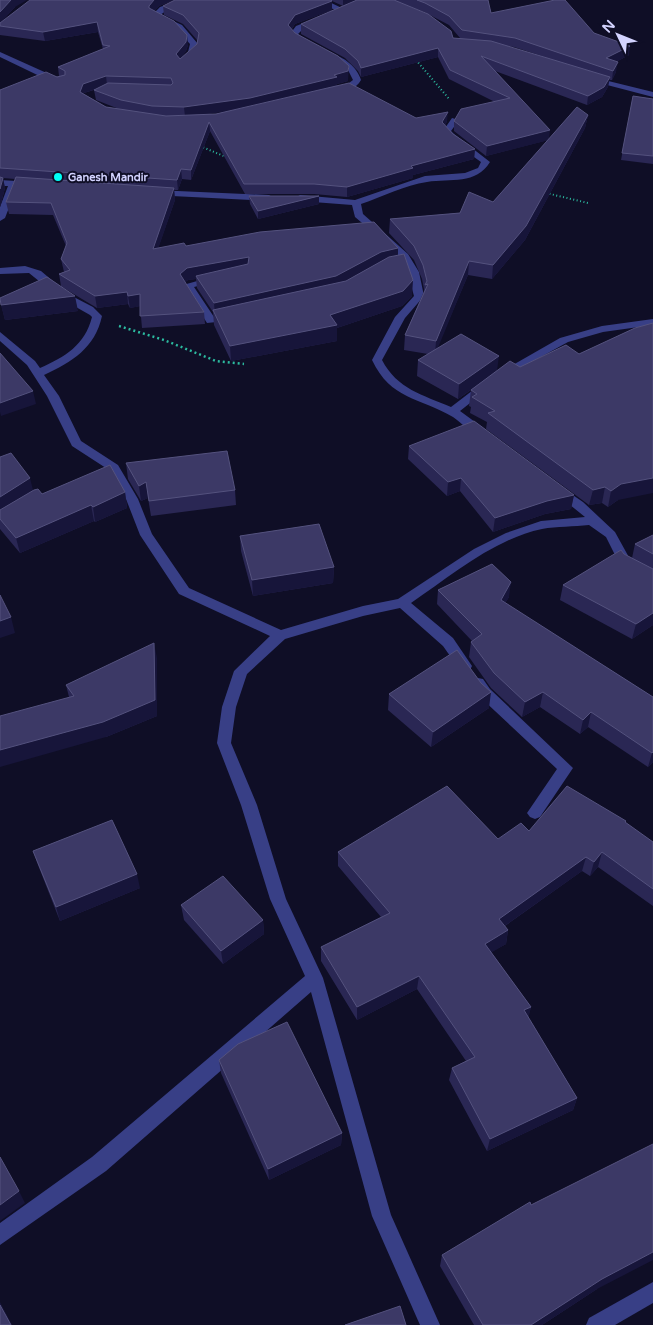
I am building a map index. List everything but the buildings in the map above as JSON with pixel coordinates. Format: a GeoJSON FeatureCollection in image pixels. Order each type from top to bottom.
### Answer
{"type":"FeatureCollection","features":[{"type":"Feature","properties":{"kind":"street"},"geometry":{"type":"LineString","coordinates":[[182,65],[192,52],[194,44],[179,28],[155,16],[163,10],[187,0]]}},
{"type":"Feature","properties":{"kind":"street"},"geometry":{"type":"LineString","coordinates":[[316,48],[299,39],[294,34],[299,28],[337,12],[319,0]]}},
{"type":"Feature","properties":{"kind":"street"},"geometry":{"type":"LineString","coordinates":[[325,53],[351,67],[357,77],[356,82],[349,88],[330,93]]}},
{"type":"Feature","properties":{"kind":"street"},"geometry":{"type":"LineString","coordinates":[[0,54],[62,83]]}},
{"type":"Feature","properties":{"kind":"street"},"geometry":{"type":"LineString","coordinates":[[583,75],[599,81],[653,94]]}},
{"type":"Feature","properties":{"kind":"street"},"geometry":{"type":"LineString","coordinates":[[148,193],[234,199],[285,198],[356,203],[425,179],[466,176],[481,170],[486,162],[452,138],[446,131],[455,120]]}},
{"type":"Feature","properties":{"kind":"street"},"geometry":{"type":"LineString","coordinates":[[0,183],[42,186]]}},
{"type":"Feature","properties":{"kind":"street"},"geometry":{"type":"LineString","coordinates":[[0,218],[14,184]]}},
{"type":"Feature","properties":{"kind":"street"},"geometry":{"type":"LineString","coordinates":[[356,203],[358,215],[385,236],[404,264],[413,271],[419,296],[400,317],[376,360],[383,376],[400,390],[452,412],[488,437]]}},
{"type":"Feature","properties":{"kind":"street"},"geometry":{"type":"LineString","coordinates":[[0,272],[22,268],[36,271],[66,297],[91,310],[97,316],[88,342],[61,363],[38,374]]}},
{"type":"Feature","properties":{"kind":"street"},"geometry":{"type":"LineString","coordinates":[[225,276],[188,286],[211,321],[238,316]]}},
{"type":"Feature","properties":{"kind":"street"},"geometry":{"type":"LineString","coordinates":[[452,412],[500,375],[564,340],[602,329],[653,322]]}},
{"type":"Feature","properties":{"kind":"street"},"geometry":{"type":"LineString","coordinates":[[0,335],[31,363],[53,396],[76,443],[114,468],[132,499],[146,535],[184,591],[280,635]]}},
{"type":"Feature","properties":{"kind":"street"},"geometry":{"type":"LineString","coordinates":[[96,475],[114,468]]}},
{"type":"Feature","properties":{"kind":"street"},"geometry":{"type":"LineString","coordinates":[[552,484],[579,504],[611,535],[626,564],[653,579]]}},
{"type":"Feature","properties":{"kind":"street"},"geometry":{"type":"LineString","coordinates":[[430,1325],[382,1216],[315,978],[278,899],[249,804],[224,743],[228,707],[241,671],[280,635],[363,611],[402,604],[478,552],[510,536],[541,525],[591,521],[611,535]]}},
{"type":"Feature","properties":{"kind":"street"},"geometry":{"type":"LineString","coordinates":[[402,604],[448,642],[485,693],[566,768],[535,813]]}},
{"type":"Feature","properties":{"kind":"street"},"geometry":{"type":"LineString","coordinates":[[0,1235],[99,1164],[315,978]]}},
{"type":"Feature","properties":{"kind":"street"},"geometry":{"type":"LineString","coordinates":[[596,1325],[653,1292]]}},
{"type":"Feature","properties":{"kind":"path"},"geometry":{"type":"LineString","coordinates":[[410,54],[446,93],[454,107],[455,120]]}},
{"type":"Feature","properties":{"kind":"path"},"geometry":{"type":"LineString","coordinates":[[193,142],[231,160]]}},
{"type":"Feature","properties":{"kind":"path"},"geometry":{"type":"LineString","coordinates":[[538,191],[588,203]]}},
{"type":"Feature","properties":{"kind":"path"},"geometry":{"type":"LineString","coordinates":[[97,320],[164,340],[216,361],[244,364]]}},
{"type":"Feature","properties":{"kind":"place","name":"Ganesh Mandir"},"geometry":{"type":"Point","coordinates":[58,177]}}]}
